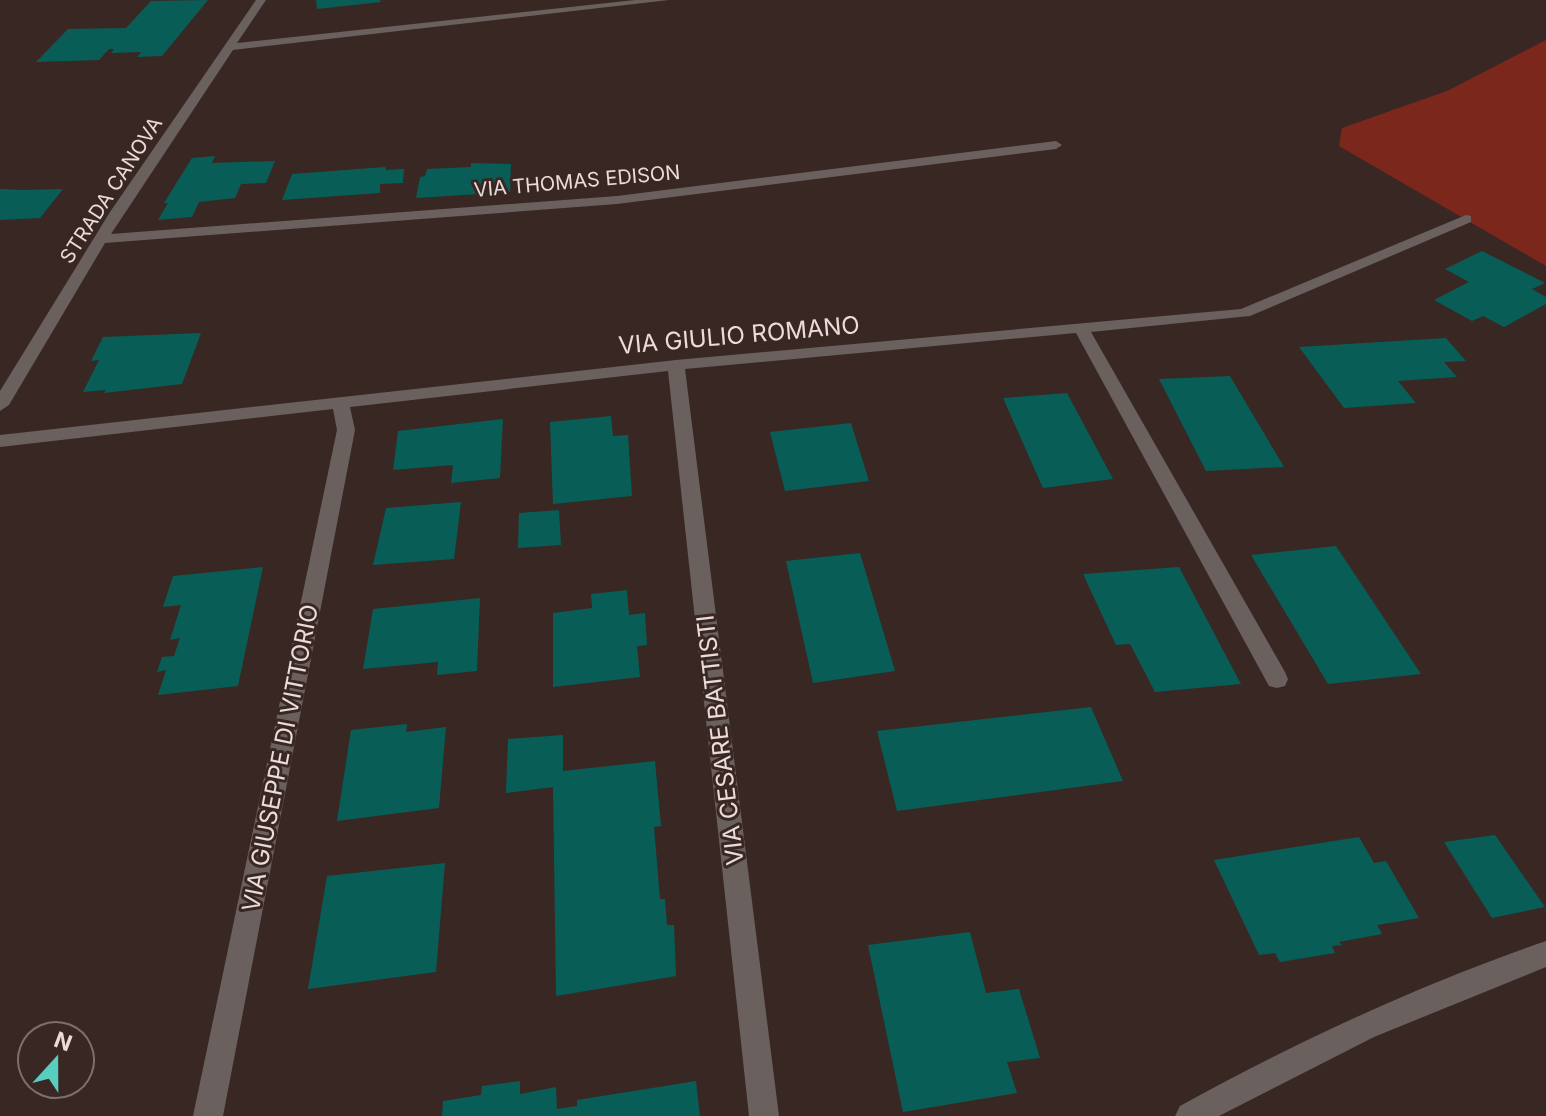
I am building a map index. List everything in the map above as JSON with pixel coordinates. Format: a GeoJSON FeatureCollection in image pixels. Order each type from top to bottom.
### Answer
{"type":"FeatureCollection","features":[{"type":"Feature","properties":{"kind":"street","name":"STRADA CANOVA"},"geometry":{"type":"LineString","coordinates":[[0,405],[8,381],[261,0]]}},
{"type":"Feature","properties":{"kind":"street"},"geometry":{"type":"LineString","coordinates":[[502,0],[507,17]]}},
{"type":"Feature","properties":{"kind":"street"},"geometry":{"type":"LineString","coordinates":[[230,47],[664,0]]}},
{"type":"Feature","properties":{"kind":"street","name":"VIA THOMAS EDISON"},"geometry":{"type":"LineString","coordinates":[[101,239],[617,200],[1056,145]]}},
{"type":"Feature","properties":{"kind":"street","name":"VIA GIULIO ROMANO"},"geometry":{"type":"LineString","coordinates":[[0,441],[676,365],[1244,313],[1466,219]]}},
{"type":"Feature","properties":{"kind":"street"},"geometry":{"type":"LineString","coordinates":[[1081,328],[1277,679]]}},
{"type":"Feature","properties":{"kind":"street","name":"VIA CESARE BATTISTI"},"geometry":{"type":"LineString","coordinates":[[676,365],[764,1116]]}},
{"type":"Feature","properties":{"kind":"street","name":"VIA GIUSEPPE DI VITTORIO"},"geometry":{"type":"LineString","coordinates":[[208,1116],[346,430],[340,401]]}},
{"type":"Feature","properties":{"kind":"street"},"geometry":{"type":"LineString","coordinates":[[1190,1116],[1258,1078],[1474,978],[1546,954]]}},
{"type":"Feature","properties":{"kind":"shaded area"},"geometry":{"type":"Polygon","coordinates":[[[1546,40],[1546,266],[1339,146],[1342,128],[1447,91],[1546,40]]]}},
{"type":"Feature","properties":{"kind":"building"},"geometry":{"type":"Polygon","coordinates":[[[208,0],[162,56],[137,57],[141,52],[111,53],[114,49],[109,49],[99,60],[36,62],[68,29],[126,28],[151,1],[208,0]]]}},
{"type":"Feature","properties":{"kind":"building"},"geometry":{"type":"Polygon","coordinates":[[[316,0],[380,0],[381,2],[317,9],[316,0]]]}},
{"type":"Feature","properties":{"kind":"building"},"geometry":{"type":"Polygon","coordinates":[[[215,156],[212,163],[275,161],[266,183],[241,184],[235,198],[199,202],[192,217],[158,220],[168,203],[164,203],[192,158],[215,156]]]}},
{"type":"Feature","properties":{"kind":"building"},"geometry":{"type":"Polygon","coordinates":[[[471,163],[511,164],[510,192],[416,198],[420,177],[425,176],[427,169],[471,167],[471,163]]]}},
{"type":"Feature","properties":{"kind":"building"},"geometry":{"type":"Polygon","coordinates":[[[385,167],[386,170],[404,169],[403,183],[380,184],[380,193],[282,200],[292,174],[385,167]]]}},
{"type":"Feature","properties":{"kind":"building"},"geometry":{"type":"Polygon","coordinates":[[[0,189],[63,189],[40,218],[0,220],[0,189]]]}},
{"type":"Feature","properties":{"kind":"building"},"geometry":{"type":"Polygon","coordinates":[[[1482,251],[1545,283],[1532,289],[1546,297],[1546,304],[1504,327],[1483,316],[1472,321],[1434,300],[1469,282],[1445,269],[1482,251]]]}},
{"type":"Feature","properties":{"kind":"building"},"geometry":{"type":"Polygon","coordinates":[[[201,333],[182,384],[104,393],[106,390],[83,392],[99,360],[91,361],[103,337],[201,333]]]}},
{"type":"Feature","properties":{"kind":"building"},"geometry":{"type":"Polygon","coordinates":[[[1446,338],[1466,361],[1444,362],[1457,377],[1398,381],[1416,403],[1344,408],[1299,347],[1446,338]]]}},
{"type":"Feature","properties":{"kind":"building"},"geometry":{"type":"Polygon","coordinates":[[[1230,376],[1284,467],[1206,471],[1159,379],[1230,376]]]}},
{"type":"Feature","properties":{"kind":"building"},"geometry":{"type":"Polygon","coordinates":[[[1067,393],[1113,479],[1043,488],[1003,398],[1067,393]]]}},
{"type":"Feature","properties":{"kind":"building"},"geometry":{"type":"Polygon","coordinates":[[[611,416],[613,436],[628,435],[632,496],[553,504],[550,422],[611,416]]]}},
{"type":"Feature","properties":{"kind":"building"},"geometry":{"type":"Polygon","coordinates":[[[503,419],[500,478],[451,483],[453,465],[393,470],[398,431],[503,419]]]}},
{"type":"Feature","properties":{"kind":"building"},"geometry":{"type":"Polygon","coordinates":[[[851,423],[869,481],[785,491],[770,432],[851,423]]]}},
{"type":"Feature","properties":{"kind":"building"},"geometry":{"type":"Polygon","coordinates":[[[461,502],[454,559],[373,565],[386,508],[461,502]]]}},
{"type":"Feature","properties":{"kind":"building"},"geometry":{"type":"Polygon","coordinates":[[[559,510],[561,545],[518,548],[519,513],[559,510]]]}},
{"type":"Feature","properties":{"kind":"building"},"geometry":{"type":"Polygon","coordinates":[[[1336,546],[1421,674],[1328,684],[1251,555],[1336,546]]]}},
{"type":"Feature","properties":{"kind":"building"},"geometry":{"type":"Polygon","coordinates":[[[860,553],[895,671],[813,683],[786,561],[860,553]]]}},
{"type":"Feature","properties":{"kind":"building"},"geometry":{"type":"Polygon","coordinates":[[[263,567],[238,686],[158,695],[166,670],[157,672],[162,657],[174,656],[180,638],[170,640],[181,605],[163,607],[173,576],[263,567]]]}},
{"type":"Feature","properties":{"kind":"building"},"geometry":{"type":"Polygon","coordinates":[[[1179,567],[1241,684],[1155,692],[1130,644],[1116,645],[1083,574],[1179,567]]]}},
{"type":"Feature","properties":{"kind":"building"},"geometry":{"type":"Polygon","coordinates":[[[627,590],[629,615],[645,613],[647,645],[637,646],[640,677],[553,687],[553,613],[592,608],[591,594],[627,590]]]}},
{"type":"Feature","properties":{"kind":"building"},"geometry":{"type":"Polygon","coordinates":[[[480,598],[477,671],[437,675],[438,662],[363,669],[373,609],[480,598]]]}},
{"type":"Feature","properties":{"kind":"building"},"geometry":{"type":"Polygon","coordinates":[[[1091,707],[1123,781],[897,811],[877,731],[1091,707]]]}},
{"type":"Feature","properties":{"kind":"building"},"geometry":{"type":"Polygon","coordinates":[[[407,724],[406,732],[446,727],[439,808],[337,821],[351,730],[407,724]]]}},
{"type":"Feature","properties":{"kind":"building"},"geometry":{"type":"Polygon","coordinates":[[[563,735],[563,771],[655,761],[661,826],[654,827],[660,899],[665,899],[667,925],[674,925],[676,976],[556,996],[553,787],[506,793],[508,739],[563,735]]]}},
{"type":"Feature","properties":{"kind":"building"},"geometry":{"type":"Polygon","coordinates":[[[1495,835],[1545,907],[1492,918],[1444,842],[1495,835]]]}},
{"type":"Feature","properties":{"kind":"building"},"geometry":{"type":"Polygon","coordinates":[[[1359,837],[1374,863],[1386,861],[1419,918],[1377,925],[1382,934],[1339,942],[1342,945],[1332,946],[1335,953],[1280,962],[1275,953],[1259,955],[1214,860],[1359,837]]]}},
{"type":"Feature","properties":{"kind":"building"},"geometry":{"type":"Polygon","coordinates":[[[445,863],[436,972],[308,989],[327,876],[445,863]]]}},
{"type":"Feature","properties":{"kind":"building"},"geometry":{"type":"Polygon","coordinates":[[[970,932],[986,993],[1019,989],[1040,1058],[1007,1062],[1017,1093],[903,1112],[868,945],[970,932]]]}},
{"type":"Feature","properties":{"kind":"building"},"geometry":{"type":"Polygon","coordinates":[[[520,1081],[520,1094],[556,1087],[557,1109],[577,1106],[577,1100],[696,1081],[700,1116],[442,1116],[443,1101],[481,1095],[482,1086],[520,1081]]]}}]}
